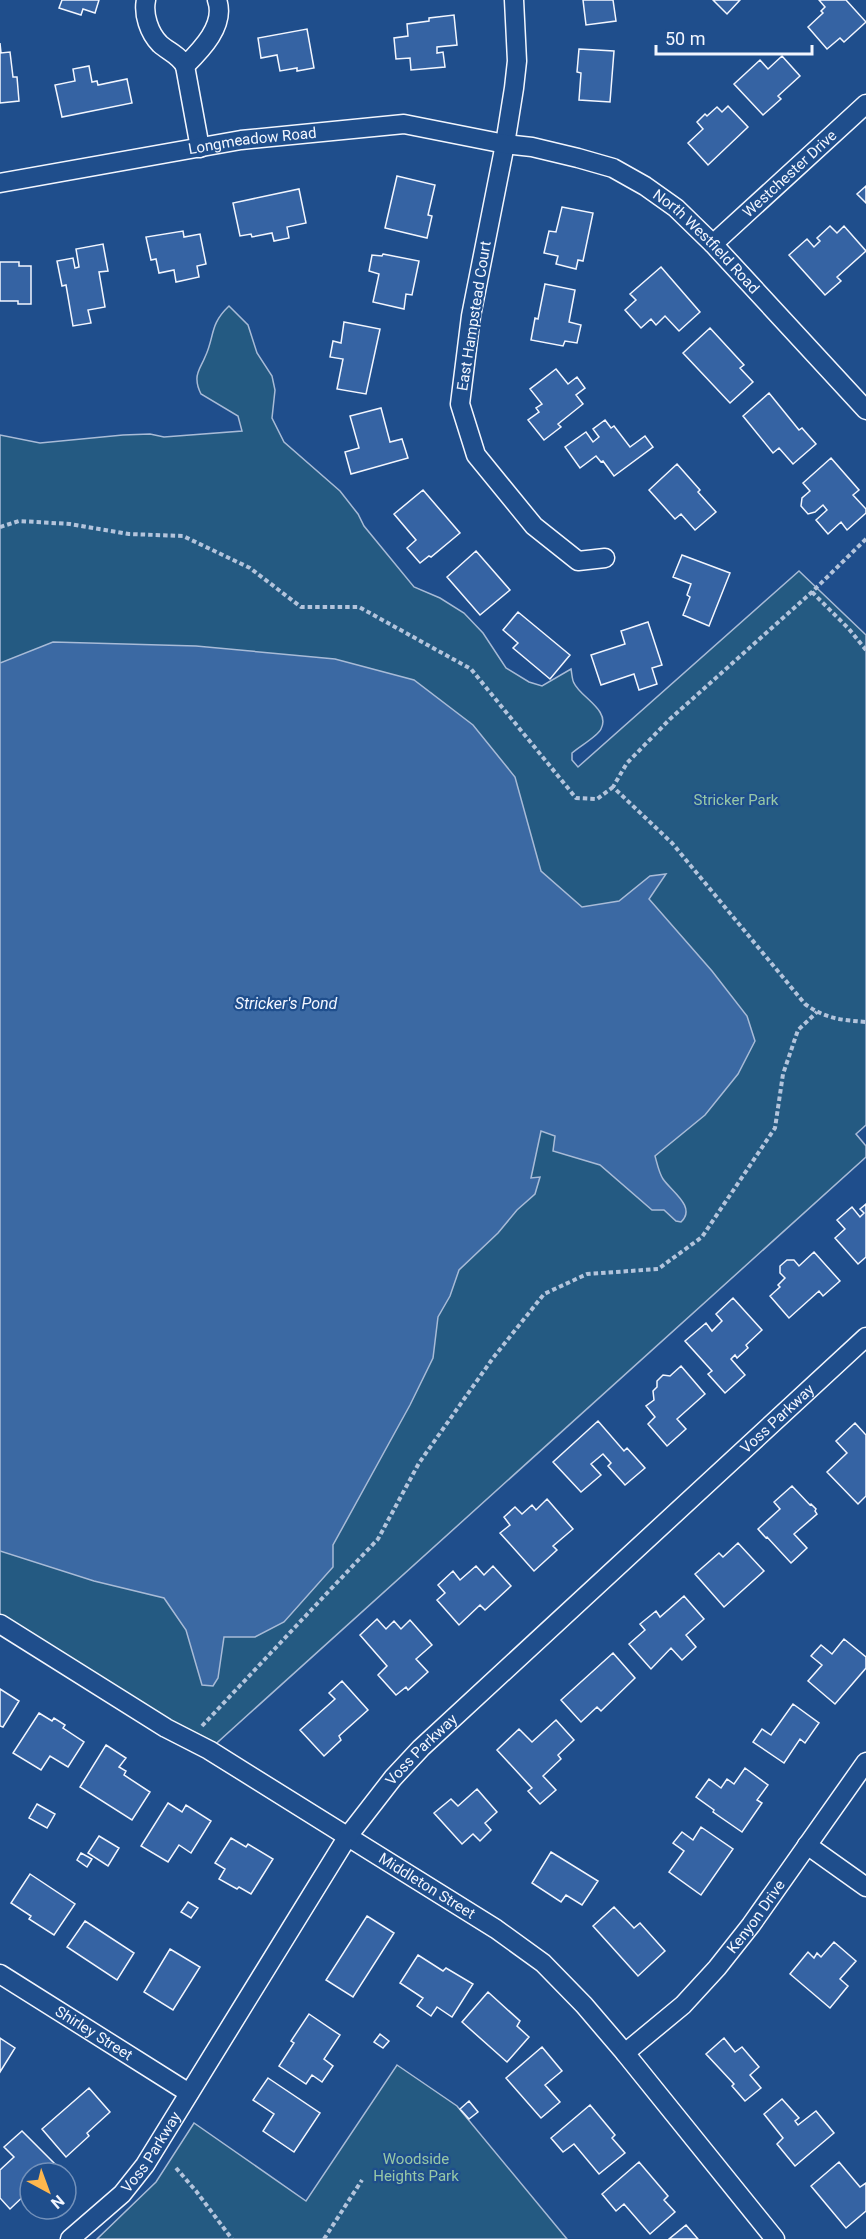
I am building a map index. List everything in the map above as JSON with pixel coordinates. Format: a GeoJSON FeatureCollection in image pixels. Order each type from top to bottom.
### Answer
{"type":"FeatureCollection","features":[{"type":"Feature","properties":{"kind":"street"},"geometry":{"type":"LineString","coordinates":[[146,0],[144,10],[153,35],[185,66],[200,148]]}},
{"type":"Feature","properties":{"kind":"street"},"geometry":{"type":"LineString","coordinates":[[185,66],[207,43],[219,9],[217,0]]}},
{"type":"Feature","properties":{"kind":"street","name":"East Hampstead Court"},"geometry":{"type":"LineString","coordinates":[[514,0],[517,61],[505,144],[471,316],[460,404],[476,455],[534,526],[578,561],[605,558]]}},
{"type":"Feature","properties":{"kind":"street","name":"Westchester Drive"},"geometry":{"type":"LineString","coordinates":[[713,244],[866,104]]}},
{"type":"Feature","properties":{"kind":"street","name":"Longmeadow Road"},"geometry":{"type":"LineString","coordinates":[[0,183],[241,140],[404,124],[505,144]]}},
{"type":"Feature","properties":{"kind":"street","name":"North Westfield Road"},"geometry":{"type":"LineString","coordinates":[[505,144],[532,147],[613,168],[645,186],[676,208],[713,244],[866,410]]}},
{"type":"Feature","properties":{"kind":"street","name":"Voss Parkway"},"geometry":{"type":"LineString","coordinates":[[70,2239],[122,2194],[145,2165],[348,1836],[393,1778],[421,1748],[866,1337]]}},
{"type":"Feature","properties":{"kind":"street","name":"Middleton Street"},"geometry":{"type":"LineString","coordinates":[[0,1624],[166,1728],[189,1739],[348,1836],[496,1929],[543,1963],[584,2005],[625,2053],[775,2239]]}},
{"type":"Feature","properties":{"kind":"street","name":"Kenyon Drive"},"geometry":{"type":"LineString","coordinates":[[625,2053],[682,2005],[717,1968],[866,1762]]}},
{"type":"Feature","properties":{"kind":"street"},"geometry":{"type":"LineString","coordinates":[[807,1845],[866,1887]]}},
{"type":"Feature","properties":{"kind":"street","name":"Shirley Street"},"geometry":{"type":"LineString","coordinates":[[0,1974],[189,2092]]}},
{"type":"Feature","properties":{"kind":"path"},"geometry":{"type":"LineString","coordinates":[[0,527],[19,522],[70,524],[129,534],[183,536],[250,568],[301,607],[359,607],[471,669],[576,798],[597,799],[613,788],[627,763],[670,720],[812,592],[866,539]]}},
{"type":"Feature","properties":{"kind":"path"},"geometry":{"type":"LineString","coordinates":[[812,592],[849,629],[866,650]]}},
{"type":"Feature","properties":{"kind":"path"},"geometry":{"type":"LineString","coordinates":[[613,788],[672,843],[805,1004],[836,1020],[866,1022]]}},
{"type":"Feature","properties":{"kind":"path"},"geometry":{"type":"LineString","coordinates":[[189,1739],[378,1539],[419,1463],[493,1358],[544,1294],[587,1274],[658,1269],[702,1237],[775,1128],[783,1074],[798,1030],[817,1012]]}},
{"type":"Feature","properties":{"kind":"path"},"geometry":{"type":"LineString","coordinates":[[176,2168],[232,2239]]}},
{"type":"Feature","properties":{"kind":"path"},"geometry":{"type":"LineString","coordinates":[[324,2239],[363,2180]]}},
{"type":"Feature","properties":{"kind":"green space","name":"Stricker Park"},"geometry":{"type":"Polygon","coordinates":[[[229,306],[248,325],[257,353],[272,376],[275,390],[272,418],[284,442],[340,491],[358,514],[364,526],[414,587],[440,598],[464,613],[483,633],[506,668],[529,682],[542,686],[571,669],[572,679],[577,688],[598,710],[603,722],[596,735],[572,753],[572,760],[578,767],[799,571],[866,635],[866,1125],[856,1134],[866,1146],[866,1157],[209,1750],[0,1624],[0,435],[40,443],[123,435],[150,434],[164,437],[242,431],[238,416],[201,394],[197,382],[198,371],[208,350],[215,325],[229,306]]]}},
{"type":"Feature","properties":{"kind":"green space","name":"Woodside Heights Park"},"geometry":{"type":"Polygon","coordinates":[[[397,2065],[457,2106],[567,2239],[97,2239],[156,2182],[194,2123],[306,2201],[397,2065]]]}},
{"type":"Feature","properties":{"kind":"water","name":"Stricker's Pond"},"geometry":{"type":"Polygon","coordinates":[[[53,642],[196,646],[335,659],[414,680],[473,725],[515,777],[541,871],[582,907],[619,901],[650,876],[666,874],[649,899],[712,971],[747,1016],[755,1041],[738,1074],[705,1115],[655,1156],[663,1179],[684,1205],[686,1211],[681,1222],[676,1221],[664,1210],[652,1210],[600,1165],[553,1151],[555,1136],[541,1131],[531,1178],[540,1177],[535,1194],[459,1270],[450,1296],[438,1317],[433,1358],[410,1405],[333,1545],[333,1567],[284,1622],[255,1637],[224,1637],[218,1678],[213,1686],[202,1685],[186,1630],[164,1598],[94,1581],[0,1551],[0,663],[53,642]]]}},
{"type":"Feature","properties":{"kind":"building"},"geometry":{"type":"Polygon","coordinates":[[[62,0],[99,0],[95,13],[83,9],[81,15],[59,8],[62,0]]]}},
{"type":"Feature","properties":{"kind":"building"},"geometry":{"type":"Polygon","coordinates":[[[583,0],[613,0],[616,21],[586,25],[583,0]]]}},
{"type":"Feature","properties":{"kind":"building"},"geometry":{"type":"Polygon","coordinates":[[[713,0],[740,0],[727,14],[713,0]]]}},
{"type":"Feature","properties":{"kind":"building"},"geometry":{"type":"Polygon","coordinates":[[[819,0],[846,0],[866,22],[844,42],[840,38],[827,49],[808,27],[823,13],[821,11],[825,7],[819,0]]]}},
{"type":"Feature","properties":{"kind":"building"},"geometry":{"type":"Polygon","coordinates":[[[454,15],[457,45],[437,47],[437,53],[443,52],[445,67],[411,70],[410,58],[396,59],[394,38],[408,36],[407,24],[454,15]]]}},
{"type":"Feature","properties":{"kind":"building"},"geometry":{"type":"Polygon","coordinates":[[[307,29],[314,68],[280,71],[277,55],[261,58],[258,38],[307,29]]]}},
{"type":"Feature","properties":{"kind":"building"},"geometry":{"type":"Polygon","coordinates":[[[0,43],[1,53],[10,52],[13,77],[17,77],[19,101],[0,103],[0,43]]]}},
{"type":"Feature","properties":{"kind":"building"},"geometry":{"type":"Polygon","coordinates":[[[579,49],[614,51],[610,102],[579,100],[581,73],[577,72],[579,49]]]}},
{"type":"Feature","properties":{"kind":"building"},"geometry":{"type":"Polygon","coordinates":[[[782,56],[800,76],[778,96],[781,99],[763,115],[734,84],[760,60],[768,69],[782,56]]]}},
{"type":"Feature","properties":{"kind":"building"},"geometry":{"type":"Polygon","coordinates":[[[89,66],[92,82],[97,81],[98,85],[127,79],[132,103],[62,117],[55,85],[75,81],[73,69],[89,66]]]}},
{"type":"Feature","properties":{"kind":"building"},"geometry":{"type":"Polygon","coordinates":[[[728,106],[748,127],[708,165],[688,143],[703,129],[697,122],[705,114],[707,116],[717,107],[722,112],[728,106]]]}},
{"type":"Feature","properties":{"kind":"building"},"geometry":{"type":"Polygon","coordinates":[[[397,176],[435,185],[428,215],[432,216],[427,238],[385,228],[397,176]]]}},
{"type":"Feature","properties":{"kind":"building"},"geometry":{"type":"Polygon","coordinates":[[[866,186],[866,203],[857,194],[866,186]]]}},
{"type":"Feature","properties":{"kind":"building"},"geometry":{"type":"Polygon","coordinates":[[[299,189],[306,223],[287,227],[289,238],[274,241],[272,233],[252,237],[251,234],[240,236],[233,203],[299,189]]]}},
{"type":"Feature","properties":{"kind":"building"},"geometry":{"type":"Polygon","coordinates":[[[562,207],[593,213],[583,261],[578,260],[576,269],[556,264],[558,256],[544,253],[549,231],[556,232],[562,207]]]}},
{"type":"Feature","properties":{"kind":"building"},"geometry":{"type":"Polygon","coordinates":[[[830,226],[837,233],[844,226],[866,251],[837,277],[841,281],[825,295],[789,255],[807,239],[814,247],[820,241],[817,238],[830,226]]]}},
{"type":"Feature","properties":{"kind":"building"},"geometry":{"type":"Polygon","coordinates":[[[183,231],[184,237],[200,234],[206,264],[197,266],[199,277],[176,282],[174,270],[159,273],[156,259],[151,260],[146,237],[183,231]]]}},
{"type":"Feature","properties":{"kind":"building"},"geometry":{"type":"Polygon","coordinates":[[[103,244],[108,271],[99,272],[105,307],[88,310],[91,323],[73,326],[66,285],[62,286],[57,261],[73,258],[75,268],[79,267],[76,249],[103,244]]]}},
{"type":"Feature","properties":{"kind":"building"},"geometry":{"type":"Polygon","coordinates":[[[383,254],[419,261],[412,295],[406,294],[404,309],[373,302],[379,274],[369,271],[372,255],[382,256],[383,254]]]}},
{"type":"Feature","properties":{"kind":"building"},"geometry":{"type":"Polygon","coordinates":[[[0,262],[19,262],[19,266],[31,266],[31,304],[0,301],[0,262]]]}},
{"type":"Feature","properties":{"kind":"building"},"geometry":{"type":"Polygon","coordinates":[[[661,267],[700,312],[679,331],[665,316],[656,325],[651,319],[641,328],[625,310],[636,300],[630,294],[661,267]]]}},
{"type":"Feature","properties":{"kind":"building"},"geometry":{"type":"Polygon","coordinates":[[[545,284],[575,290],[569,322],[581,325],[577,343],[565,341],[563,346],[531,340],[545,284]]]}},
{"type":"Feature","properties":{"kind":"building"},"geometry":{"type":"Polygon","coordinates":[[[344,322],[380,329],[366,394],[337,389],[343,359],[330,357],[333,341],[341,343],[344,322]]]}},
{"type":"Feature","properties":{"kind":"building"},"geometry":{"type":"Polygon","coordinates":[[[710,328],[744,365],[740,368],[753,382],[730,403],[683,353],[710,328]]]}},
{"type":"Feature","properties":{"kind":"building"},"geometry":{"type":"Polygon","coordinates":[[[556,369],[568,384],[577,377],[585,388],[576,395],[583,404],[558,424],[561,427],[544,440],[528,420],[539,412],[536,408],[542,404],[530,389],[556,369]]]}},
{"type":"Feature","properties":{"kind":"building"},"geometry":{"type":"Polygon","coordinates":[[[769,393],[799,430],[802,428],[816,444],[793,464],[779,448],[773,453],[743,416],[769,393]]]}},
{"type":"Feature","properties":{"kind":"building"},"geometry":{"type":"Polygon","coordinates":[[[381,408],[390,442],[402,439],[408,458],[351,474],[345,452],[359,448],[350,416],[381,408]]]}},
{"type":"Feature","properties":{"kind":"building"},"geometry":{"type":"Polygon","coordinates":[[[605,420],[611,428],[614,426],[630,447],[645,436],[653,447],[614,476],[603,461],[601,462],[596,456],[580,468],[565,447],[586,432],[593,442],[599,437],[593,429],[605,420]]]}},
{"type":"Feature","properties":{"kind":"building"},"geometry":{"type":"Polygon","coordinates":[[[831,458],[859,490],[853,495],[866,509],[866,513],[847,530],[841,522],[828,534],[816,520],[827,510],[823,505],[815,512],[808,514],[801,506],[802,498],[810,491],[803,483],[831,458]]]}},
{"type":"Feature","properties":{"kind":"building"},"geometry":{"type":"Polygon","coordinates":[[[677,464],[716,512],[695,530],[681,514],[675,519],[649,490],[677,464]]]}},
{"type":"Feature","properties":{"kind":"building"},"geometry":{"type":"Polygon","coordinates":[[[423,490],[460,533],[420,563],[407,548],[416,540],[394,514],[423,490]]]}},
{"type":"Feature","properties":{"kind":"building"},"geometry":{"type":"Polygon","coordinates":[[[476,551],[510,590],[480,615],[447,577],[476,551]]]}},
{"type":"Feature","properties":{"kind":"building"},"geometry":{"type":"Polygon","coordinates":[[[682,555],[730,573],[709,626],[683,615],[690,597],[687,595],[691,584],[673,577],[682,555]]]}},
{"type":"Feature","properties":{"kind":"building"},"geometry":{"type":"Polygon","coordinates":[[[518,612],[570,655],[550,679],[513,648],[518,643],[503,630],[518,612]]]}},
{"type":"Feature","properties":{"kind":"building"},"geometry":{"type":"Polygon","coordinates":[[[648,622],[662,665],[652,668],[657,684],[639,690],[634,674],[601,685],[591,655],[625,644],[621,631],[648,622]]]}},
{"type":"Feature","properties":{"kind":"building"},"geometry":{"type":"Polygon","coordinates":[[[866,1204],[866,1257],[858,1264],[835,1238],[845,1229],[837,1220],[852,1207],[860,1217],[864,1213],[860,1209],[866,1204]]]}},
{"type":"Feature","properties":{"kind":"building"},"geometry":{"type":"Polygon","coordinates":[[[814,1252],[840,1281],[823,1296],[819,1291],[789,1318],[770,1296],[780,1287],[778,1285],[785,1278],[780,1273],[780,1266],[787,1260],[794,1260],[799,1266],[814,1252]]]}},
{"type":"Feature","properties":{"kind":"building"},"geometry":{"type":"Polygon","coordinates":[[[733,1298],[762,1330],[746,1345],[748,1348],[737,1358],[735,1355],[731,1359],[745,1375],[725,1393],[708,1374],[712,1371],[685,1341],[706,1323],[712,1331],[722,1321],[716,1314],[733,1298]]]}},
{"type":"Feature","properties":{"kind":"building"},"geometry":{"type":"Polygon","coordinates":[[[681,1366],[705,1394],[677,1419],[686,1429],[667,1446],[648,1424],[655,1417],[646,1406],[654,1400],[653,1391],[657,1387],[657,1381],[663,1375],[670,1376],[681,1366]]]}},
{"type":"Feature","properties":{"kind":"building"},"geometry":{"type":"Polygon","coordinates":[[[598,1421],[624,1451],[627,1448],[645,1468],[625,1485],[608,1466],[611,1463],[603,1454],[591,1464],[601,1475],[581,1492],[553,1462],[598,1421]]]}},
{"type":"Feature","properties":{"kind":"building"},"geometry":{"type":"Polygon","coordinates":[[[855,1423],[866,1435],[866,1496],[858,1504],[827,1472],[847,1453],[836,1441],[855,1423]]]}},
{"type":"Feature","properties":{"kind":"building"},"geometry":{"type":"Polygon","coordinates":[[[792,1486],[816,1509],[817,1514],[794,1534],[807,1548],[791,1563],[758,1529],[780,1509],[774,1502],[792,1486]]]}},
{"type":"Feature","properties":{"kind":"building"},"geometry":{"type":"Polygon","coordinates":[[[547,1499],[573,1529],[553,1546],[557,1550],[534,1571],[500,1533],[510,1525],[504,1517],[515,1507],[522,1514],[532,1505],[536,1510],[547,1499]]]}},
{"type":"Feature","properties":{"kind":"building"},"geometry":{"type":"Polygon","coordinates":[[[738,1543],[764,1571],[724,1607],[695,1574],[719,1553],[723,1557],[738,1543]]]}},
{"type":"Feature","properties":{"kind":"building"},"geometry":{"type":"Polygon","coordinates":[[[476,1566],[484,1575],[493,1566],[511,1586],[485,1610],[480,1605],[459,1625],[437,1600],[445,1593],[438,1585],[453,1571],[460,1580],[476,1566]]]}},
{"type":"Feature","properties":{"kind":"building"},"geometry":{"type":"Polygon","coordinates":[[[684,1596],[704,1619],[686,1635],[696,1647],[682,1660],[671,1648],[651,1669],[629,1644],[645,1630],[640,1624],[656,1611],[660,1617],[684,1596]]]}},
{"type":"Feature","properties":{"kind":"building"},"geometry":{"type":"Polygon","coordinates":[[[377,1619],[386,1629],[394,1621],[401,1629],[410,1620],[432,1645],[416,1659],[428,1672],[408,1690],[406,1687],[396,1695],[378,1675],[387,1666],[360,1635],[377,1619]]]}},
{"type":"Feature","properties":{"kind":"building"},"geometry":{"type":"Polygon","coordinates":[[[844,1639],[866,1657],[866,1668],[835,1704],[808,1681],[822,1665],[811,1656],[821,1645],[832,1654],[844,1639]]]}},
{"type":"Feature","properties":{"kind":"building"},"geometry":{"type":"Polygon","coordinates":[[[613,1653],[635,1678],[601,1711],[597,1707],[581,1722],[561,1700],[613,1653]]]}},
{"type":"Feature","properties":{"kind":"building"},"geometry":{"type":"Polygon","coordinates":[[[342,1681],[368,1710],[339,1736],[341,1740],[324,1756],[300,1730],[335,1699],[329,1693],[342,1681]]]}},
{"type":"Feature","properties":{"kind":"building"},"geometry":{"type":"Polygon","coordinates":[[[0,1689],[19,1701],[3,1727],[0,1726],[0,1689]]]}},
{"type":"Feature","properties":{"kind":"building"},"geometry":{"type":"Polygon","coordinates":[[[793,1704],[819,1723],[805,1743],[800,1739],[784,1763],[753,1742],[762,1729],[771,1735],[793,1704]]]}},
{"type":"Feature","properties":{"kind":"building"},"geometry":{"type":"Polygon","coordinates":[[[39,1713],[52,1721],[54,1718],[65,1725],[63,1728],[84,1742],[68,1767],[50,1756],[41,1770],[13,1753],[39,1713]]]}},
{"type":"Feature","properties":{"kind":"building"},"geometry":{"type":"Polygon","coordinates":[[[556,1720],[574,1740],[558,1755],[561,1759],[543,1776],[556,1790],[540,1804],[528,1791],[532,1788],[497,1750],[519,1729],[532,1742],[556,1720]]]}},
{"type":"Feature","properties":{"kind":"building"},"geometry":{"type":"Polygon","coordinates":[[[106,1745],[126,1758],[119,1767],[126,1771],[124,1775],[150,1792],[132,1820],[80,1787],[106,1745]]]}},
{"type":"Feature","properties":{"kind":"building"},"geometry":{"type":"Polygon","coordinates":[[[745,1768],[768,1785],[757,1800],[762,1803],[742,1832],[696,1797],[709,1779],[721,1788],[727,1779],[734,1784],[745,1768]]]}},
{"type":"Feature","properties":{"kind":"building"},"geometry":{"type":"Polygon","coordinates":[[[477,1789],[497,1812],[485,1823],[491,1830],[480,1841],[473,1834],[462,1844],[434,1813],[451,1799],[458,1806],[477,1789]]]}},
{"type":"Feature","properties":{"kind":"building"},"geometry":{"type":"Polygon","coordinates":[[[168,1803],[182,1812],[186,1805],[211,1821],[191,1853],[179,1845],[168,1862],[141,1846],[168,1803]]]}},
{"type":"Feature","properties":{"kind":"building"},"geometry":{"type":"Polygon","coordinates":[[[37,1804],[55,1814],[47,1828],[29,1818],[37,1804]]]}},
{"type":"Feature","properties":{"kind":"building"},"geometry":{"type":"Polygon","coordinates":[[[701,1827],[733,1849],[701,1895],[669,1872],[684,1851],[673,1843],[682,1832],[693,1840],[701,1827]]]}},
{"type":"Feature","properties":{"kind":"building"},"geometry":{"type":"Polygon","coordinates":[[[99,1836],[119,1848],[108,1866],[88,1853],[99,1836]]]}},
{"type":"Feature","properties":{"kind":"building"},"geometry":{"type":"Polygon","coordinates":[[[231,1838],[246,1847],[248,1844],[273,1859],[251,1894],[219,1879],[225,1869],[215,1863],[231,1838]]]}},
{"type":"Feature","properties":{"kind":"building"},"geometry":{"type":"Polygon","coordinates":[[[551,1852],[598,1881],[582,1905],[566,1895],[561,1902],[532,1883],[551,1852]]]}},
{"type":"Feature","properties":{"kind":"building"},"geometry":{"type":"Polygon","coordinates":[[[81,1853],[92,1859],[87,1867],[77,1860],[81,1853]]]}},
{"type":"Feature","properties":{"kind":"building"},"geometry":{"type":"Polygon","coordinates":[[[30,1874],[75,1904],[54,1935],[29,1919],[31,1916],[11,1903],[30,1874]]]}},
{"type":"Feature","properties":{"kind":"building"},"geometry":{"type":"Polygon","coordinates":[[[188,1902],[198,1908],[191,1918],[181,1912],[188,1902]]]}},
{"type":"Feature","properties":{"kind":"building"},"geometry":{"type":"Polygon","coordinates":[[[614,1907],[634,1928],[640,1923],[665,1951],[638,1976],[593,1926],[614,1907]]]}},
{"type":"Feature","properties":{"kind":"building"},"geometry":{"type":"Polygon","coordinates":[[[367,1916],[394,1933],[353,1997],[326,1980],[367,1916]]]}},
{"type":"Feature","properties":{"kind":"building"},"geometry":{"type":"Polygon","coordinates":[[[85,1921],[134,1953],[117,1980],[67,1947],[85,1921]]]}},
{"type":"Feature","properties":{"kind":"building"},"geometry":{"type":"Polygon","coordinates":[[[834,1942],[856,1961],[840,1979],[848,1986],[830,2008],[790,1974],[808,1952],[814,1958],[817,1953],[821,1957],[834,1942]]]}},
{"type":"Feature","properties":{"kind":"building"},"geometry":{"type":"Polygon","coordinates":[[[170,1949],[200,1967],[173,2010],[144,1992],[170,1949]]]}},
{"type":"Feature","properties":{"kind":"building"},"geometry":{"type":"Polygon","coordinates":[[[418,1955],[443,1971],[446,1968],[473,1984],[452,2017],[437,2007],[431,2016],[417,2006],[423,1998],[400,1983],[418,1955]]]}},
{"type":"Feature","properties":{"kind":"building"},"geometry":{"type":"Polygon","coordinates":[[[488,1992],[520,2021],[517,2026],[529,2037],[507,2062],[462,2022],[488,1992]]]}},
{"type":"Feature","properties":{"kind":"building"},"geometry":{"type":"Polygon","coordinates":[[[309,2014],[340,2035],[324,2059],[333,2066],[322,2082],[312,2075],[306,2084],[279,2066],[294,2043],[291,2041],[309,2014]]]}},
{"type":"Feature","properties":{"kind":"building"},"geometry":{"type":"Polygon","coordinates":[[[380,2034],[389,2041],[383,2048],[374,2042],[380,2034]]]}},
{"type":"Feature","properties":{"kind":"building"},"geometry":{"type":"Polygon","coordinates":[[[0,2038],[15,2048],[0,2072],[0,2038]]]}},
{"type":"Feature","properties":{"kind":"building"},"geometry":{"type":"Polygon","coordinates":[[[724,2038],[735,2052],[742,2047],[759,2067],[750,2075],[761,2088],[745,2101],[732,2086],[734,2084],[706,2054],[724,2038]]]}},
{"type":"Feature","properties":{"kind":"building"},"geometry":{"type":"Polygon","coordinates":[[[542,2047],[562,2071],[545,2085],[560,2102],[541,2118],[506,2078],[542,2047]]]}},
{"type":"Feature","properties":{"kind":"building"},"geometry":{"type":"Polygon","coordinates":[[[268,2078],[320,2113],[294,2152],[263,2131],[274,2114],[253,2100],[268,2078]]]}},
{"type":"Feature","properties":{"kind":"building"},"geometry":{"type":"Polygon","coordinates":[[[89,2088],[110,2112],[66,2157],[42,2129],[89,2088]]]}},
{"type":"Feature","properties":{"kind":"building"},"geometry":{"type":"Polygon","coordinates":[[[782,2099],[799,2118],[795,2121],[798,2125],[816,2111],[834,2133],[795,2166],[777,2144],[783,2138],[764,2114],[782,2099]]]}},
{"type":"Feature","properties":{"kind":"building"},"geometry":{"type":"Polygon","coordinates":[[[469,2101],[478,2112],[469,2119],[460,2109],[469,2101]]]}},
{"type":"Feature","properties":{"kind":"building"},"geometry":{"type":"Polygon","coordinates":[[[590,2105],[615,2135],[612,2138],[625,2153],[599,2174],[574,2144],[563,2152],[551,2138],[590,2105]]]}},
{"type":"Feature","properties":{"kind":"building"},"geometry":{"type":"Polygon","coordinates":[[[22,2131],[52,2161],[18,2161],[18,2201],[10,2209],[0,2198],[0,2170],[14,2157],[4,2147],[22,2131]]]}},
{"type":"Feature","properties":{"kind":"building"},"geometry":{"type":"Polygon","coordinates":[[[639,2162],[668,2196],[664,2200],[675,2212],[650,2234],[624,2204],[616,2211],[602,2194],[639,2162]]]}},
{"type":"Feature","properties":{"kind":"building"},"geometry":{"type":"Polygon","coordinates":[[[839,2162],[860,2187],[866,2183],[866,2211],[846,2228],[811,2186],[839,2162]]]}},
{"type":"Feature","properties":{"kind":"building"},"geometry":{"type":"Polygon","coordinates":[[[686,2225],[698,2239],[669,2239],[686,2225]]]}}]}
